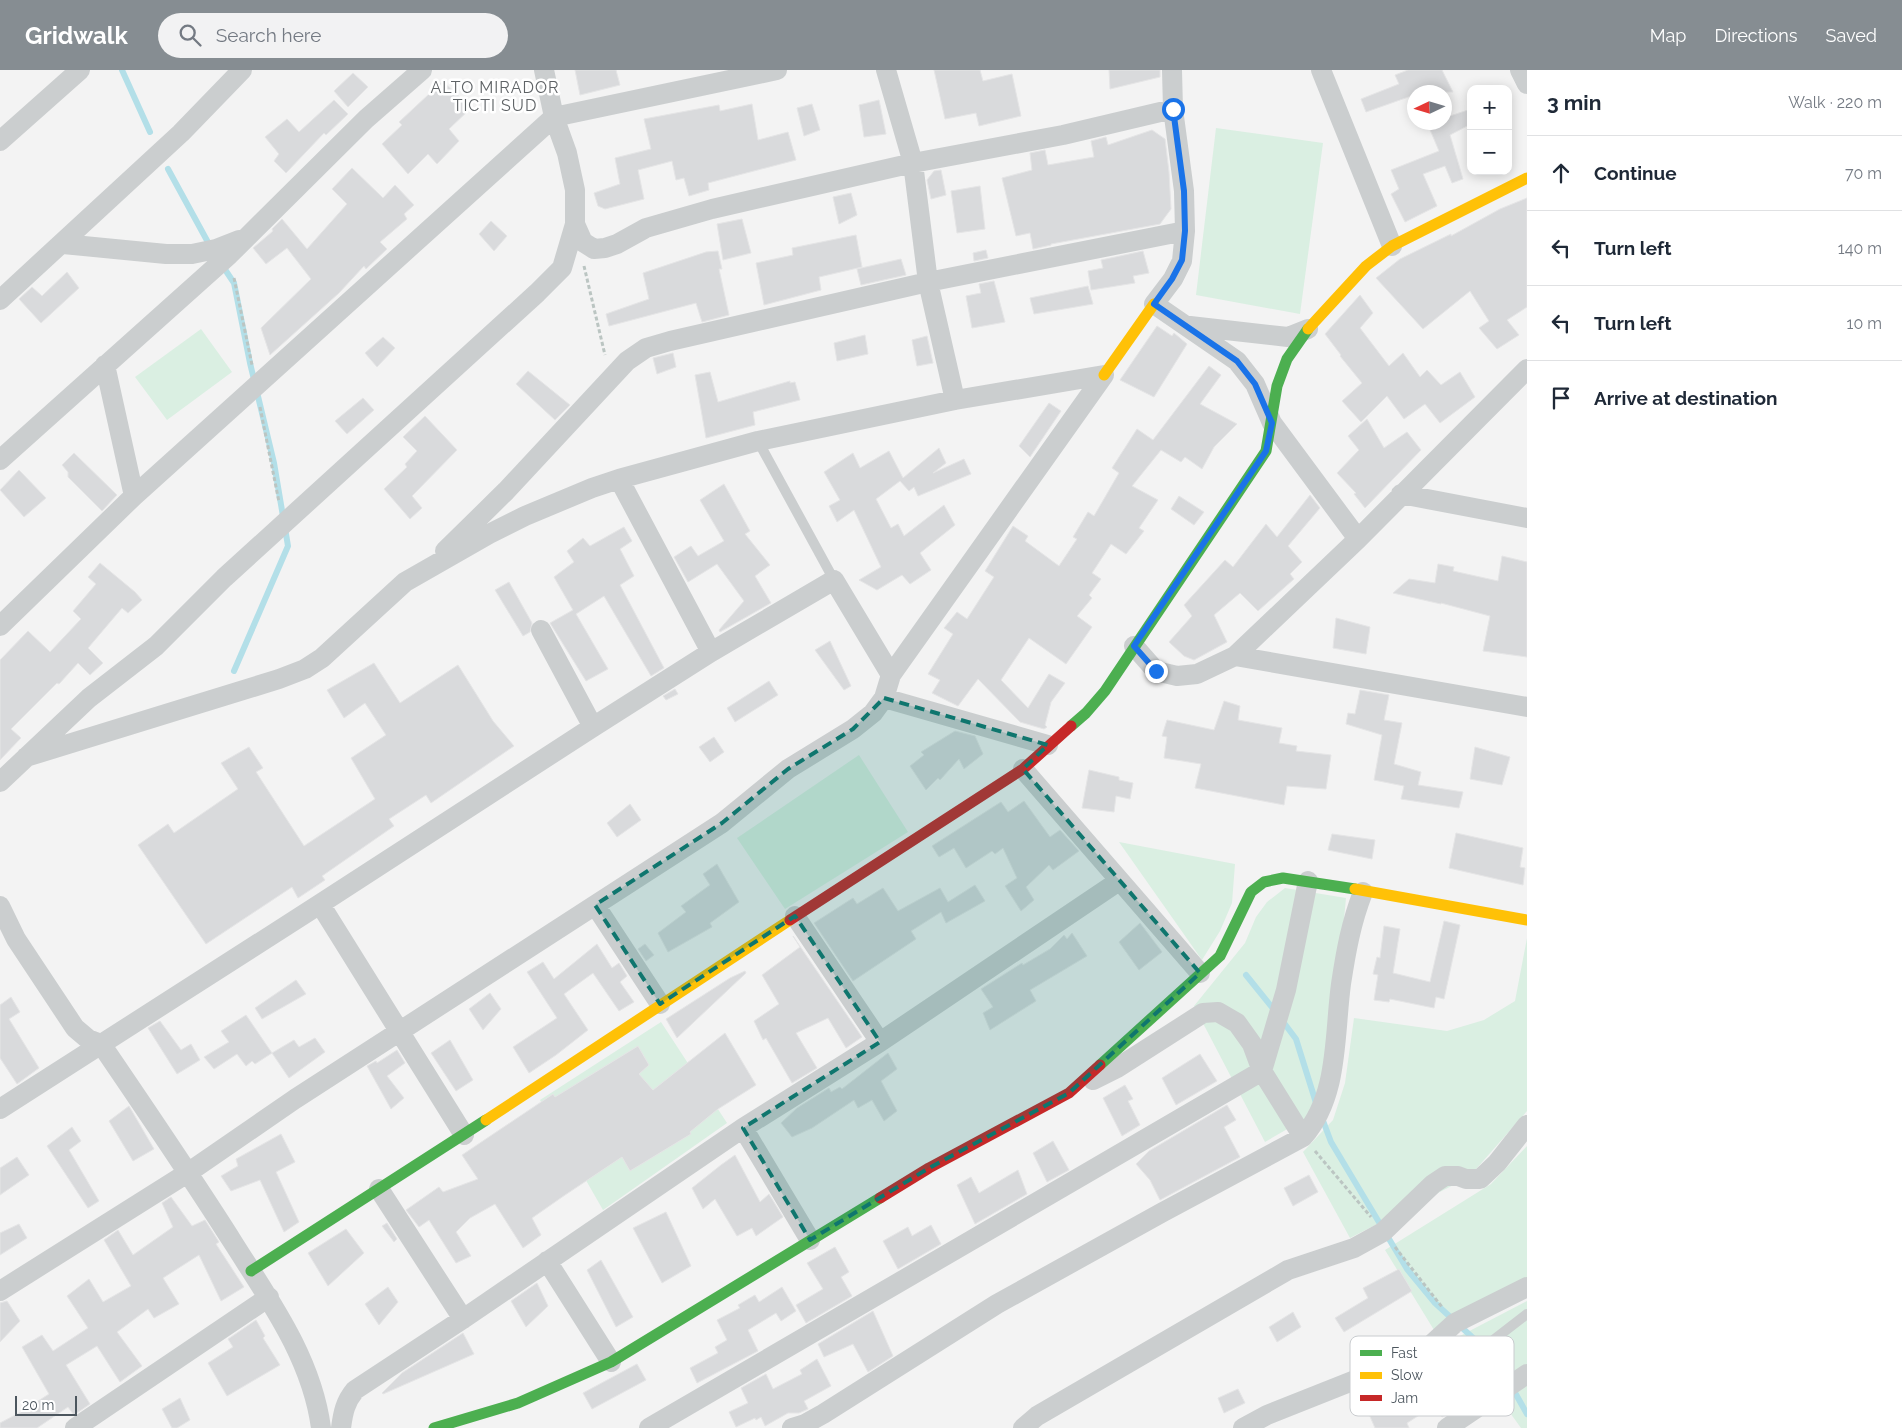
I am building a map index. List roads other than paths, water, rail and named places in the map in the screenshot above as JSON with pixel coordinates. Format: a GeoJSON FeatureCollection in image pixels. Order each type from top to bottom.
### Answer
{"type":"FeatureCollection","features":[{"type":"Feature","properties":{"kind":"street"},"geometry":{"type":"LineString","coordinates":[[0,140],[80,70]]}},
{"type":"Feature","properties":{"kind":"street"},"geometry":{"type":"LineString","coordinates":[[0,300],[63,244],[181,133],[242,70]]}},
{"type":"Feature","properties":{"kind":"street"},"geometry":{"type":"LineString","coordinates":[[0,460],[230,255],[366,119],[422,70]]}},
{"type":"Feature","properties":{"kind":"street"},"geometry":{"type":"LineString","coordinates":[[0,782],[89,698],[156,646],[224,578],[537,293],[562,268],[575,224],[575,190],[567,153],[554,116],[544,70]]}},
{"type":"Feature","properties":{"kind":"street"},"geometry":{"type":"LineString","coordinates":[[0,626],[134,496],[554,116],[777,70]]}},
{"type":"Feature","properties":{"kind":"street"},"geometry":{"type":"LineString","coordinates":[[886,70],[914,163],[928,282],[955,400]]}},
{"type":"Feature","properties":{"kind":"street"},"geometry":{"type":"LineString","coordinates":[[0,1291],[189,1172],[399,1031],[722,823],[788,769],[853,729],[873,713],[884,698],[891,675],[1172,279],[1182,260],[1185,231],[1184,191],[1173,109],[1172,70]]}},
{"type":"Feature","properties":{"kind":"street"},"geometry":{"type":"LineString","coordinates":[[1322,70],[1392,246]]}},
{"type":"Feature","properties":{"kind":"street"},"geometry":{"type":"LineString","coordinates":[[1520,70],[1527,84]]}},
{"type":"Feature","properties":{"kind":"street"},"geometry":{"type":"LineString","coordinates":[[575,224],[583,242],[594,249],[605,248],[617,244],[646,228],[712,209],[914,163],[1063,135],[1173,109]]}},
{"type":"Feature","properties":{"kind":"street"},"geometry":{"type":"LineString","coordinates":[[251,1271],[464,1135],[660,1004],[1023,769],[1086,713],[1105,691],[1266,451],[1277,386],[1287,358],[1308,329],[1366,266],[1392,246],[1527,178]]}},
{"type":"Feature","properties":{"kind":"street"},"geometry":{"type":"LineString","coordinates":[[426,570],[506,491],[627,361],[646,348],[928,282],[1185,231]]}},
{"type":"Feature","properties":{"kind":"street"},"geometry":{"type":"LineString","coordinates":[[63,244],[166,254],[192,254],[216,249],[246,238]]}},
{"type":"Feature","properties":{"kind":"street"},"geometry":{"type":"LineString","coordinates":[[1154,304],[1237,361],[1255,384],[1272,423],[1358,539]]}},
{"type":"Feature","properties":{"kind":"street"},"geometry":{"type":"LineString","coordinates":[[1186,326],[1288,337],[1308,329]]}},
{"type":"Feature","properties":{"kind":"street"},"geometry":{"type":"LineString","coordinates":[[105,365],[134,496]]}},
{"type":"Feature","properties":{"kind":"street"},"geometry":{"type":"LineString","coordinates":[[1134,646],[1156,671],[1177,676],[1197,674],[1235,656],[1358,539],[1527,369]]}},
{"type":"Feature","properties":{"kind":"street"},"geometry":{"type":"LineString","coordinates":[[26,757],[279,679],[305,669],[322,658],[405,582],[488,534],[525,516],[619,479],[758,441],[955,400],[1104,375]]}},
{"type":"Feature","properties":{"kind":"street"},"geometry":{"type":"LineString","coordinates":[[619,479],[711,652]]}},
{"type":"Feature","properties":{"kind":"street"},"geometry":{"type":"LineString","coordinates":[[1401,494],[1527,518]]}},
{"type":"Feature","properties":{"kind":"street"},"geometry":{"type":"LineString","coordinates":[[0,1109],[711,652],[834,580],[891,675]]}},
{"type":"Feature","properties":{"kind":"street"},"geometry":{"type":"LineString","coordinates":[[541,630],[593,727]]}},
{"type":"Feature","properties":{"kind":"street"},"geometry":{"type":"LineString","coordinates":[[1235,656],[1527,707]]}},
{"type":"Feature","properties":{"kind":"street"},"geometry":{"type":"LineString","coordinates":[[884,698],[1048,745]]}},
{"type":"Feature","properties":{"kind":"street"},"geometry":{"type":"LineString","coordinates":[[1023,769],[1200,973]]}},
{"type":"Feature","properties":{"kind":"street"},"geometry":{"type":"LineString","coordinates":[[1069,1093],[1220,956],[1251,892],[1264,882],[1283,878],[1308,881],[1363,892],[1527,917]]}},
{"type":"Feature","properties":{"kind":"street"},"geometry":{"type":"LineString","coordinates":[[341,1428],[345,1406],[355,1390],[463,1319],[743,1128],[880,1042],[1119,881]]}},
{"type":"Feature","properties":{"kind":"street"},"geometry":{"type":"LineString","coordinates":[[649,1428],[1262,1071],[1286,990],[1308,881]]}},
{"type":"Feature","properties":{"kind":"street"},"geometry":{"type":"LineString","coordinates":[[792,1428],[824,1414],[997,1304],[1162,1212],[1303,1137],[1319,1114],[1330,1075],[1334,1058],[1341,986],[1348,944],[1353,918],[1363,892]]}},
{"type":"Feature","properties":{"kind":"street"},"geometry":{"type":"LineString","coordinates":[[320,904],[464,1135]]}},
{"type":"Feature","properties":{"kind":"street"},"geometry":{"type":"LineString","coordinates":[[595,905],[660,1004]]}},
{"type":"Feature","properties":{"kind":"street"},"geometry":{"type":"LineString","coordinates":[[0,906],[16,938],[75,1028],[88,1039],[101,1044],[189,1172],[268,1297],[295,1346],[311,1382],[321,1428]]}},
{"type":"Feature","properties":{"kind":"street"},"geometry":{"type":"LineString","coordinates":[[795,916],[880,1042]]}},
{"type":"Feature","properties":{"kind":"street"},"geometry":{"type":"LineString","coordinates":[[434,1428],[518,1403],[611,1362],[929,1168],[1117,1068],[1203,1013],[1218,1012],[1237,1023],[1252,1044],[1262,1071],[1303,1137]]}},
{"type":"Feature","properties":{"kind":"street"},"geometry":{"type":"LineString","coordinates":[[1023,1428],[1037,1416],[1288,1270],[1354,1248],[1383,1232],[1433,1184],[1445,1176],[1480,1179],[1497,1163],[1527,1125]]}},
{"type":"Feature","properties":{"kind":"street"},"geometry":{"type":"LineString","coordinates":[[743,1128],[810,1240]]}},
{"type":"Feature","properties":{"kind":"street"},"geometry":{"type":"LineString","coordinates":[[379,1189],[463,1319]]}},
{"type":"Feature","properties":{"kind":"street"},"geometry":{"type":"LineString","coordinates":[[547,1261],[611,1362]]}},
{"type":"Feature","properties":{"kind":"street"},"geometry":{"type":"LineString","coordinates":[[1441,1336],[1455,1323],[1527,1287]]}},
{"type":"Feature","properties":{"kind":"street"},"geometry":{"type":"LineString","coordinates":[[75,1428],[268,1297]]}},
{"type":"Feature","properties":{"kind":"street"},"geometry":{"type":"LineString","coordinates":[[1514,1383],[1527,1374]]}},
{"type":"Feature","properties":{"kind":"street"},"geometry":{"type":"LineString","coordinates":[[1242,1428],[1266,1416],[1350,1382]]}},
{"type":"Feature","properties":{"kind":"street"},"geometry":{"type":"LineString","coordinates":[[1447,1428],[1465,1416]]}},
{"type":"Feature","properties":{"kind":"lane"},"geometry":{"type":"LineString","coordinates":[[758,441],[834,580]]}},
{"type":"Feature","properties":{"kind":"lane"},"geometry":{"type":"LineString","coordinates":[[1499,1336],[1527,1314]]}},
{"type":"Feature","properties":{"kind":"waterway"},"geometry":{"type":"LineString","coordinates":[[122,70],[150,132]]}},
{"type":"Feature","properties":{"kind":"waterway"},"geometry":{"type":"LineString","coordinates":[[168,169],[210,246]]}},
{"type":"Feature","properties":{"kind":"waterway"},"geometry":{"type":"LineString","coordinates":[[222,265],[234,283],[250,363],[274,463],[288,546],[234,671]]}},
{"type":"Feature","properties":{"kind":"waterway"},"geometry":{"type":"LineString","coordinates":[[1246,975],[1275,1011]]}},
{"type":"Feature","properties":{"kind":"waterway"},"geometry":{"type":"LineString","coordinates":[[1281,1019],[1296,1039],[1317,1106]]}},
{"type":"Feature","properties":{"kind":"waterway"},"geometry":{"type":"LineString","coordinates":[[1322,1118],[1331,1142],[1407,1269],[1435,1303],[1471,1336]]}},
{"type":"Feature","properties":{"kind":"waterway"},"geometry":{"type":"LineString","coordinates":[[1514,1391],[1527,1414]]}},
{"type":"Feature","properties":{"kind":"district","name":"ALTO MIRADOR TICTI SUD"},"geometry":{"type":"Point","coordinates":[495,96]}}]}
